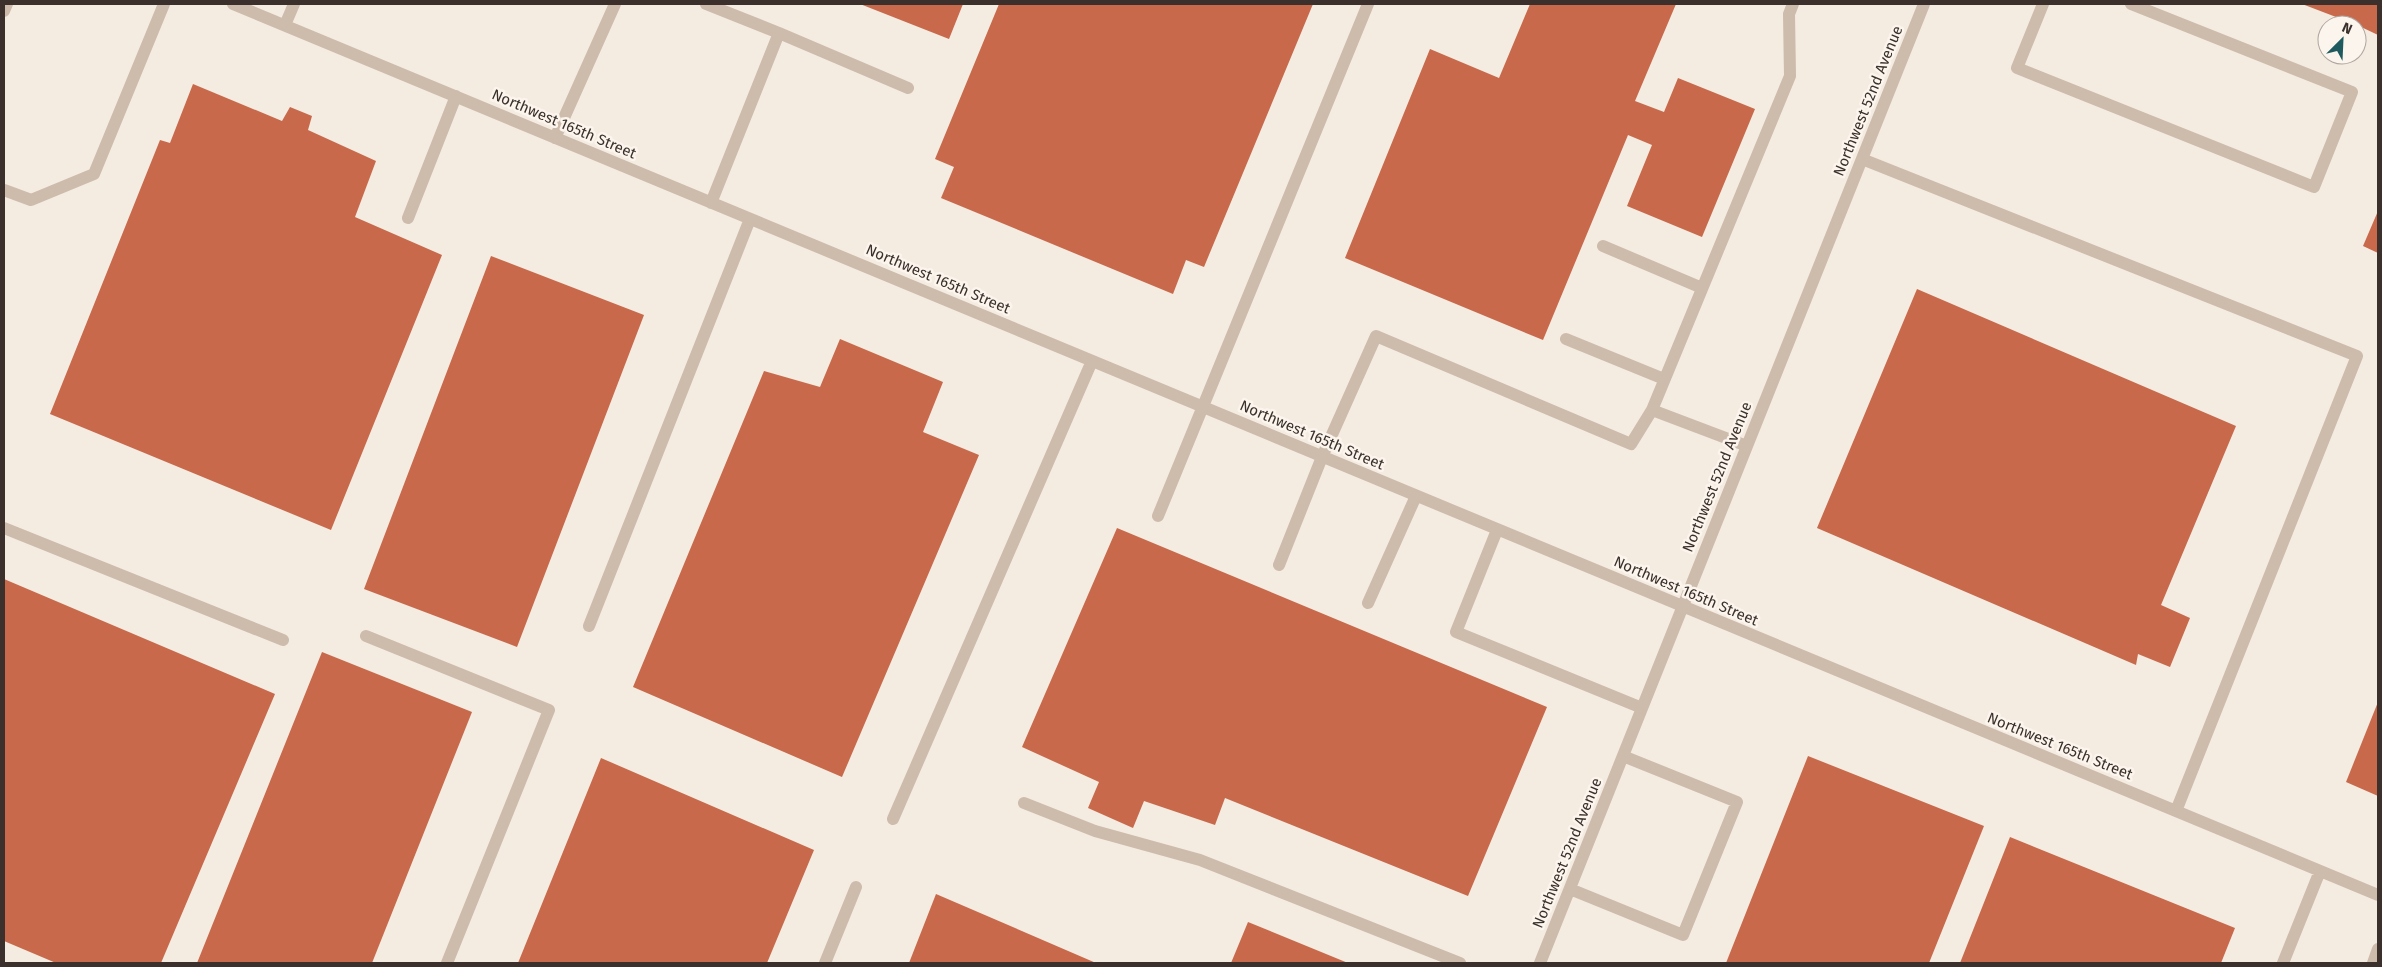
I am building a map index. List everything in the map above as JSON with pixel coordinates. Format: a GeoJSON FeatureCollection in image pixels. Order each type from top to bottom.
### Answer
{"type":"FeatureCollection","features":[{"type":"Feature","properties":{"kind":"street"},"geometry":{"type":"LineString","coordinates":[[4,11],[7,4]]}},
{"type":"Feature","properties":{"kind":"street"},"geometry":{"type":"LineString","coordinates":[[4,190],[31,200],[94,174],[164,4]]}},
{"type":"Feature","properties":{"kind":"street","name":"Northwest 165th Street"},"geometry":{"type":"LineString","coordinates":[[233,4],[2378,895]]}},
{"type":"Feature","properties":{"kind":"street"},"geometry":{"type":"LineString","coordinates":[[285,25],[294,4]]}},
{"type":"Feature","properties":{"kind":"street"},"geometry":{"type":"LineString","coordinates":[[554,138],[615,4]]}},
{"type":"Feature","properties":{"kind":"street"},"geometry":{"type":"LineString","coordinates":[[706,4],[908,88]]}},
{"type":"Feature","properties":{"kind":"street"},"geometry":{"type":"LineString","coordinates":[[1158,516],[1368,4]]}},
{"type":"Feature","properties":{"kind":"street"},"geometry":{"type":"LineString","coordinates":[[1278,565],[1322,457],[1376,336],[1631,444],[1652,410],[1790,76],[1789,14],[1793,4]]}},
{"type":"Feature","properties":{"kind":"street","name":"Northwest 52nd Avenue"},"geometry":{"type":"LineString","coordinates":[[1540,963],[1924,4]]}},
{"type":"Feature","properties":{"kind":"street"},"geometry":{"type":"LineString","coordinates":[[2043,4],[2017,68],[2314,187],[2352,92],[2131,4]]}},
{"type":"Feature","properties":{"kind":"street"},"geometry":{"type":"LineString","coordinates":[[711,203],[779,33]]}},
{"type":"Feature","properties":{"kind":"street"},"geometry":{"type":"LineString","coordinates":[[408,218],[456,96]]}},
{"type":"Feature","properties":{"kind":"street"},"geometry":{"type":"LineString","coordinates":[[1862,159],[2357,356],[2176,811]]}},
{"type":"Feature","properties":{"kind":"street"},"geometry":{"type":"LineString","coordinates":[[589,626],[750,219]]}},
{"type":"Feature","properties":{"kind":"street"},"geometry":{"type":"LineString","coordinates":[[1603,246],[1702,288]]}},
{"type":"Feature","properties":{"kind":"street"},"geometry":{"type":"LineString","coordinates":[[1566,339],[1664,379]]}},
{"type":"Feature","properties":{"kind":"street"},"geometry":{"type":"LineString","coordinates":[[892,819],[1092,361]]}},
{"type":"Feature","properties":{"kind":"street"},"geometry":{"type":"LineString","coordinates":[[1652,410],[1747,446]]}},
{"type":"Feature","properties":{"kind":"street"},"geometry":{"type":"LineString","coordinates":[[1368,603],[1416,496]]}},
{"type":"Feature","properties":{"kind":"street"},"geometry":{"type":"LineString","coordinates":[[4,528],[284,640]]}},
{"type":"Feature","properties":{"kind":"street"},"geometry":{"type":"LineString","coordinates":[[1497,530],[1456,632],[1642,708]]}},
{"type":"Feature","properties":{"kind":"street"},"geometry":{"type":"LineString","coordinates":[[366,636],[549,710],[447,963]]}},
{"type":"Feature","properties":{"kind":"street"},"geometry":{"type":"LineString","coordinates":[[1570,889],[1683,935],[1737,802],[1623,756]]}},
{"type":"Feature","properties":{"kind":"street"},"geometry":{"type":"LineString","coordinates":[[1024,803],[1095,831],[1200,860],[1460,963]]}},
{"type":"Feature","properties":{"kind":"street"},"geometry":{"type":"LineString","coordinates":[[2283,963],[2320,871]]}},
{"type":"Feature","properties":{"kind":"street"},"geometry":{"type":"LineString","coordinates":[[824,963],[856,887]]}},
{"type":"Feature","properties":{"kind":"street"},"geometry":{"type":"LineString","coordinates":[[2373,963],[2378,949]]}},
{"type":"Feature","properties":{"kind":"building"},"geometry":{"type":"Polygon","coordinates":[[[860,4],[963,4],[949,39],[860,4]]]}},
{"type":"Feature","properties":{"kind":"building"},"geometry":{"type":"Polygon","coordinates":[[[999,4],[1313,4],[1204,267],[1186,260],[1173,294],[941,198],[954,167],[935,159],[999,4]]]}},
{"type":"Feature","properties":{"kind":"building"},"geometry":{"type":"Polygon","coordinates":[[[1530,4],[1676,4],[1635,101],[1664,112],[1678,78],[1755,109],[1702,237],[1627,206],[1652,145],[1628,135],[1543,340],[1345,258],[1430,49],[1499,78],[1530,4]]]}},
{"type":"Feature","properties":{"kind":"building"},"geometry":{"type":"Polygon","coordinates":[[[2302,4],[2378,4],[2378,35],[2367,30],[2367,15],[2331,15],[2302,4]]]}},
{"type":"Feature","properties":{"kind":"building"},"geometry":{"type":"Polygon","coordinates":[[[193,84],[282,121],[290,107],[312,116],[308,130],[376,161],[355,217],[442,255],[331,530],[50,414],[160,140],[170,143],[193,84]]]}},
{"type":"Feature","properties":{"kind":"building"},"geometry":{"type":"Polygon","coordinates":[[[2378,211],[2378,253],[2363,246],[2378,211]]]}},
{"type":"Feature","properties":{"kind":"building"},"geometry":{"type":"Polygon","coordinates":[[[491,256],[644,315],[517,647],[364,589],[491,256]]]}},
{"type":"Feature","properties":{"kind":"building"},"geometry":{"type":"Polygon","coordinates":[[[1917,289],[2236,426],[2161,605],[2190,618],[2170,667],[2138,654],[2136,665],[1817,528],[1917,289]]]}},
{"type":"Feature","properties":{"kind":"building"},"geometry":{"type":"Polygon","coordinates":[[[840,339],[943,382],[923,432],[979,455],[842,777],[633,687],[764,371],[820,387],[840,339]]]}},
{"type":"Feature","properties":{"kind":"building"},"geometry":{"type":"Polygon","coordinates":[[[1117,528],[1547,707],[1468,896],[1225,798],[1215,825],[1144,801],[1133,828],[1088,808],[1099,782],[1022,747],[1117,528]]]}},
{"type":"Feature","properties":{"kind":"building"},"geometry":{"type":"Polygon","coordinates":[[[4,579],[275,694],[161,963],[56,963],[4,941],[4,579]]]}},
{"type":"Feature","properties":{"kind":"building"},"geometry":{"type":"Polygon","coordinates":[[[322,652],[472,712],[372,963],[197,963],[322,652]]]}},
{"type":"Feature","properties":{"kind":"building"},"geometry":{"type":"Polygon","coordinates":[[[2378,702],[2378,796],[2346,782],[2378,702]]]}},
{"type":"Feature","properties":{"kind":"building"},"geometry":{"type":"Polygon","coordinates":[[[1808,756],[1984,826],[1929,963],[1726,963],[1808,756]]]}},
{"type":"Feature","properties":{"kind":"building"},"geometry":{"type":"Polygon","coordinates":[[[601,758],[814,850],[767,963],[518,963],[601,758]]]}},
{"type":"Feature","properties":{"kind":"building"},"geometry":{"type":"Polygon","coordinates":[[[2010,837],[2235,928],[2221,963],[1960,963],[2010,837]]]}},
{"type":"Feature","properties":{"kind":"building"},"geometry":{"type":"Polygon","coordinates":[[[936,894],[1096,963],[909,963],[936,894]]]}},
{"type":"Feature","properties":{"kind":"building"},"geometry":{"type":"Polygon","coordinates":[[[1248,922],[1348,963],[1231,963],[1248,922]]]}}]}
